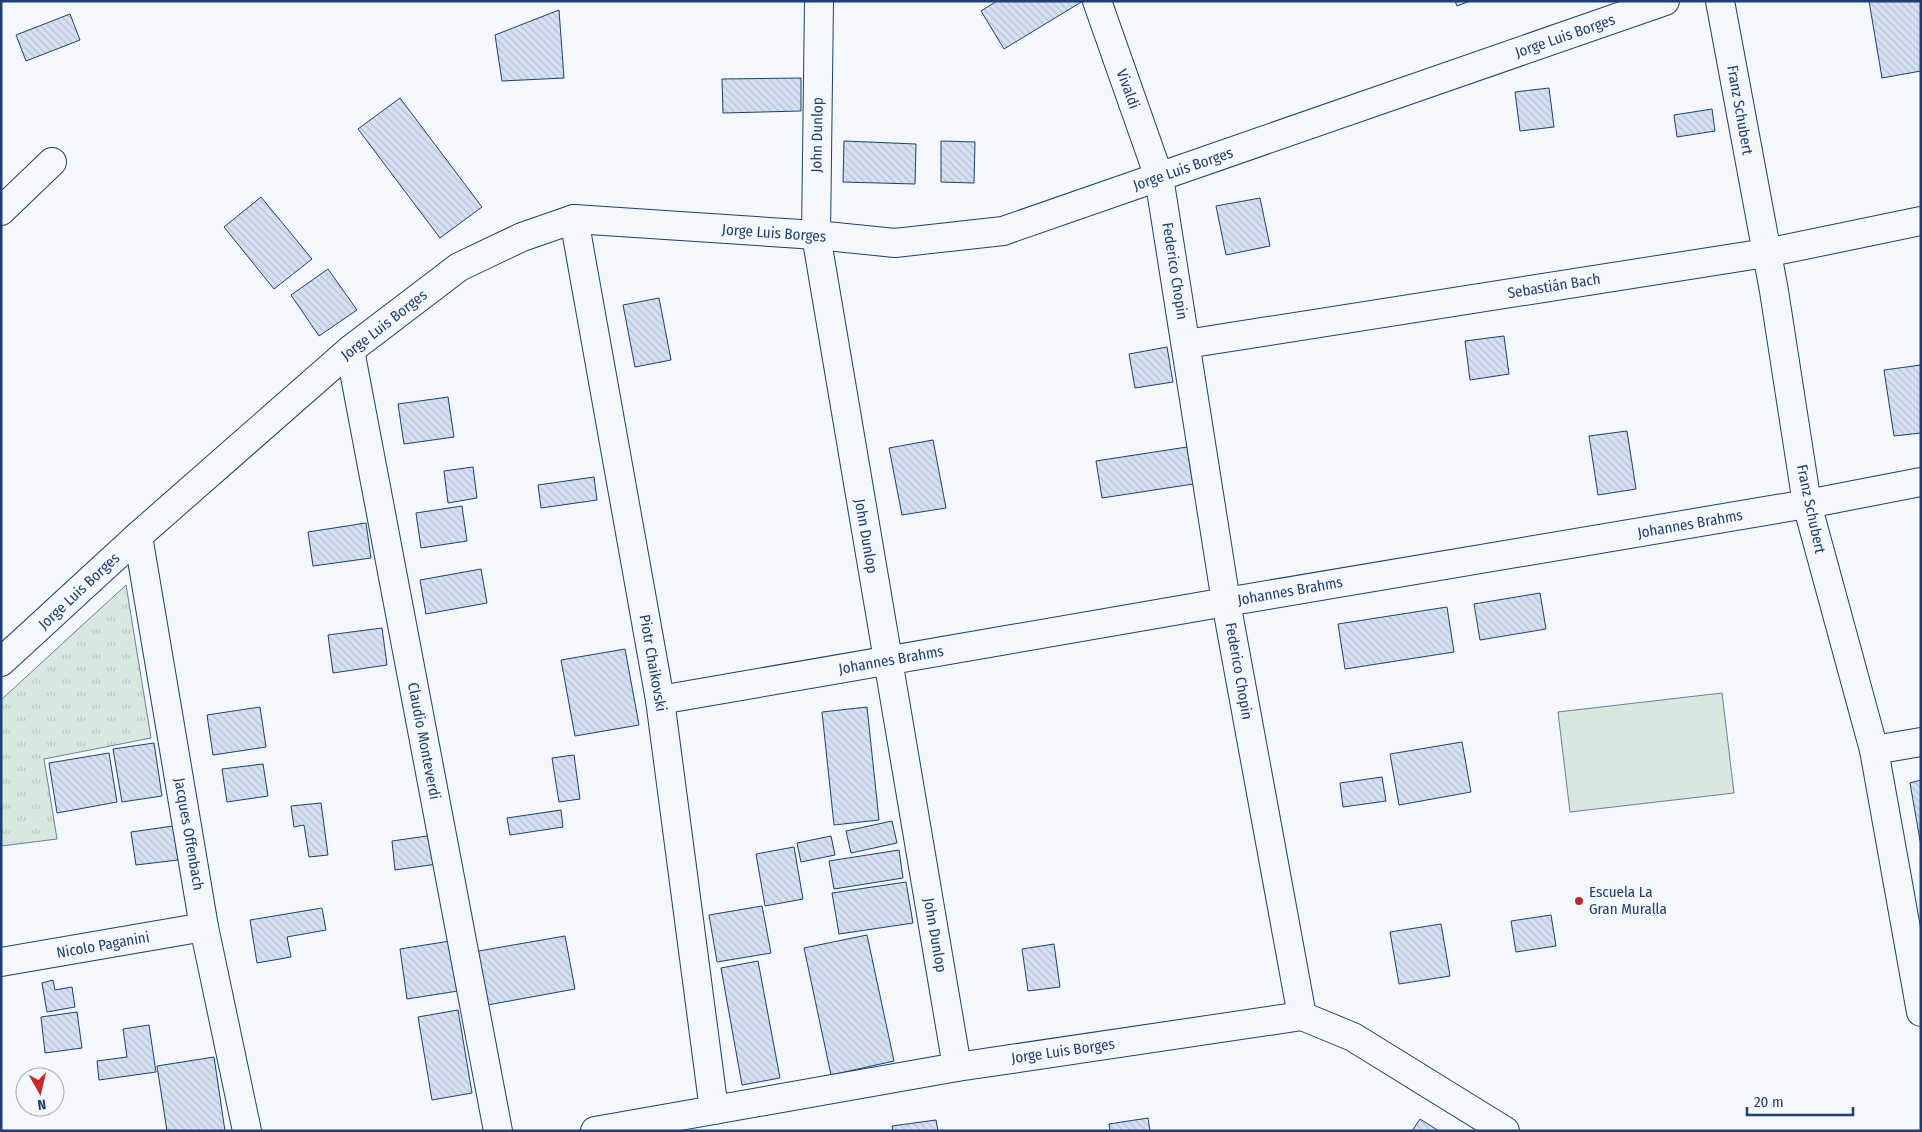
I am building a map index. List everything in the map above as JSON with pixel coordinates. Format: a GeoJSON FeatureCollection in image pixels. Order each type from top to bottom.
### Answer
{"type":"FeatureCollection","features":[{"type":"Feature","properties":{"kind":"street","name":"John Dunlop"},"geometry":{"type":"LineString","coordinates":[[819,1],[816,235],[957,1067]]}},
{"type":"Feature","properties":{"kind":"street","name":"Vivaldi"},"geometry":{"type":"LineString","coordinates":[[1097,1],[1159,177]]}},
{"type":"Feature","properties":{"kind":"street","name":"Jorge Luis Borges"},"geometry":{"type":"LineString","coordinates":[[1,662],[138,536],[350,350],[459,267],[522,238],[574,219],[816,235],[895,243],[1003,231],[1665,1]]}},
{"type":"Feature","properties":{"kind":"street","name":"Franz Schubert"},"geometry":{"type":"LineString","coordinates":[[1720,1],[1774,291],[1807,504],[1874,750],[1921,1012]]}},
{"type":"Feature","properties":{"kind":"street"},"geometry":{"type":"LineString","coordinates":[[1,211],[52,162]]}},
{"type":"Feature","properties":{"kind":"street","name":"Federico Chopin"},"geometry":{"type":"LineString","coordinates":[[1159,177],[1226,602],[1302,1016]]}},
{"type":"Feature","properties":{"kind":"street","name":"Piotr Chaikovski"},"geometry":{"type":"LineString","coordinates":[[574,219],[660,700],[714,1110]]}},
{"type":"Feature","properties":{"kind":"street","name":"Sebastián Bach"},"geometry":{"type":"LineString","coordinates":[[1186,344],[1766,254],[1921,221]]}},
{"type":"Feature","properties":{"kind":"street","name":"Claudio Monteverdi"},"geometry":{"type":"LineString","coordinates":[[350,350],[498,1131]]}},
{"type":"Feature","properties":{"kind":"street","name":"Johannes Brahms"},"geometry":{"type":"LineString","coordinates":[[660,700],[1807,504],[1921,482]]}},
{"type":"Feature","properties":{"kind":"street","name":"Jacques Offenbach"},"geometry":{"type":"LineString","coordinates":[[138,536],[204,927],[247,1131]]}},
{"type":"Feature","properties":{"kind":"street"},"geometry":{"type":"LineString","coordinates":[[1874,750],[1921,742]]}},
{"type":"Feature","properties":{"kind":"street","name":"Nicolo Paganini"},"geometry":{"type":"LineString","coordinates":[[1,962],[204,927]]}},
{"type":"Feature","properties":{"kind":"street","name":"Jorge Luis Borges"},"geometry":{"type":"LineString","coordinates":[[595,1131],[957,1067],[1302,1016]]}},
{"type":"Feature","properties":{"kind":"street"},"geometry":{"type":"LineString","coordinates":[[1302,1016],[1353,1037],[1505,1131]]}},
{"type":"Feature","properties":{"kind":"green space"},"geometry":{"type":"Polygon","coordinates":[[[126,585],[151,738],[44,759],[57,839],[1,846],[1,700],[126,585]]]}},
{"type":"Feature","properties":{"kind":"green space"},"geometry":{"type":"Polygon","coordinates":[[[1722,693],[1734,793],[1570,812],[1558,712],[1722,693]]]}},
{"type":"Feature","properties":{"kind":"building"},"geometry":{"type":"Polygon","coordinates":[[[997,1],[1083,1],[1004,49],[981,11],[997,1]]]}},
{"type":"Feature","properties":{"kind":"building"},"geometry":{"type":"Polygon","coordinates":[[[1455,1],[1470,1],[1457,6],[1455,1]]]}},
{"type":"Feature","properties":{"kind":"building"},"geometry":{"type":"Polygon","coordinates":[[[1869,1],[1921,1],[1921,71],[1882,78],[1869,1]]]}},
{"type":"Feature","properties":{"kind":"building"},"geometry":{"type":"Polygon","coordinates":[[[559,10],[564,78],[502,81],[495,35],[559,10]]]}},
{"type":"Feature","properties":{"kind":"building"},"geometry":{"type":"Polygon","coordinates":[[[70,14],[80,40],[26,61],[16,35],[70,14]]]}},
{"type":"Feature","properties":{"kind":"building"},"geometry":{"type":"Polygon","coordinates":[[[801,78],[801,111],[723,113],[722,79],[801,78]]]}},
{"type":"Feature","properties":{"kind":"building"},"geometry":{"type":"Polygon","coordinates":[[[1549,88],[1554,127],[1520,131],[1515,92],[1549,88]]]}},
{"type":"Feature","properties":{"kind":"building"},"geometry":{"type":"Polygon","coordinates":[[[400,98],[482,207],[440,238],[358,129],[400,98]]]}},
{"type":"Feature","properties":{"kind":"building"},"geometry":{"type":"Polygon","coordinates":[[[1712,109],[1715,131],[1677,137],[1674,115],[1712,109]]]}},
{"type":"Feature","properties":{"kind":"building"},"geometry":{"type":"Polygon","coordinates":[[[844,141],[916,144],[915,184],[843,182],[844,141]]]}},
{"type":"Feature","properties":{"kind":"building"},"geometry":{"type":"Polygon","coordinates":[[[941,141],[975,142],[974,183],[941,182],[941,141]]]}},
{"type":"Feature","properties":{"kind":"building"},"geometry":{"type":"Polygon","coordinates":[[[261,197],[312,259],[274,289],[224,227],[261,197]]]}},
{"type":"Feature","properties":{"kind":"building"},"geometry":{"type":"Polygon","coordinates":[[[1260,198],[1270,246],[1226,255],[1216,206],[1260,198]]]}},
{"type":"Feature","properties":{"kind":"building"},"geometry":{"type":"Polygon","coordinates":[[[328,269],[357,310],[319,336],[291,295],[328,269]]]}},
{"type":"Feature","properties":{"kind":"building"},"geometry":{"type":"Polygon","coordinates":[[[659,298],[671,360],[635,367],[623,305],[659,298]]]}},
{"type":"Feature","properties":{"kind":"building"},"geometry":{"type":"Polygon","coordinates":[[[1504,336],[1509,374],[1470,380],[1465,341],[1504,336]]]}},
{"type":"Feature","properties":{"kind":"building"},"geometry":{"type":"Polygon","coordinates":[[[1167,347],[1173,382],[1135,388],[1129,354],[1167,347]]]}},
{"type":"Feature","properties":{"kind":"building"},"geometry":{"type":"Polygon","coordinates":[[[1921,365],[1921,433],[1894,436],[1884,370],[1921,365]]]}},
{"type":"Feature","properties":{"kind":"building"},"geometry":{"type":"Polygon","coordinates":[[[448,397],[454,437],[404,444],[398,404],[448,397]]]}},
{"type":"Feature","properties":{"kind":"building"},"geometry":{"type":"Polygon","coordinates":[[[1627,431],[1636,489],[1598,495],[1589,436],[1627,431]]]}},
{"type":"Feature","properties":{"kind":"building"},"geometry":{"type":"Polygon","coordinates":[[[933,440],[946,508],[902,515],[889,448],[933,440]]]}},
{"type":"Feature","properties":{"kind":"building"},"geometry":{"type":"Polygon","coordinates":[[[1187,447],[1193,484],[1102,498],[1096,461],[1187,447]]]}},
{"type":"Feature","properties":{"kind":"building"},"geometry":{"type":"Polygon","coordinates":[[[473,467],[477,498],[448,503],[444,471],[473,467]]]}},
{"type":"Feature","properties":{"kind":"building"},"geometry":{"type":"Polygon","coordinates":[[[594,477],[597,500],[541,508],[538,485],[594,477]]]}},
{"type":"Feature","properties":{"kind":"building"},"geometry":{"type":"Polygon","coordinates":[[[462,506],[467,541],[421,548],[416,513],[462,506]]]}},
{"type":"Feature","properties":{"kind":"building"},"geometry":{"type":"Polygon","coordinates":[[[366,523],[371,558],[313,566],[308,532],[366,523]]]}},
{"type":"Feature","properties":{"kind":"building"},"geometry":{"type":"Polygon","coordinates":[[[481,569],[487,603],[426,614],[420,580],[481,569]]]}},
{"type":"Feature","properties":{"kind":"building"},"geometry":{"type":"Polygon","coordinates":[[[1540,593],[1546,629],[1480,640],[1474,604],[1540,593]]]}},
{"type":"Feature","properties":{"kind":"building"},"geometry":{"type":"Polygon","coordinates":[[[1447,607],[1454,652],[1345,669],[1338,624],[1447,607]]]}},
{"type":"Feature","properties":{"kind":"building"},"geometry":{"type":"Polygon","coordinates":[[[382,628],[387,665],[333,673],[328,635],[382,628]]]}},
{"type":"Feature","properties":{"kind":"building"},"geometry":{"type":"Polygon","coordinates":[[[625,649],[639,725],[575,736],[561,660],[625,649]]]}},
{"type":"Feature","properties":{"kind":"building"},"geometry":{"type":"Polygon","coordinates":[[[260,707],[266,747],[213,755],[207,715],[260,707]]]}},
{"type":"Feature","properties":{"kind":"building"},"geometry":{"type":"Polygon","coordinates":[[[867,707],[879,820],[834,825],[822,712],[867,707]]]}},
{"type":"Feature","properties":{"kind":"building"},"geometry":{"type":"Polygon","coordinates":[[[1462,742],[1471,792],[1399,805],[1390,754],[1462,742]]]}},
{"type":"Feature","properties":{"kind":"building"},"geometry":{"type":"Polygon","coordinates":[[[154,743],[162,796],[122,802],[113,749],[154,743]]]}},
{"type":"Feature","properties":{"kind":"building"},"geometry":{"type":"Polygon","coordinates":[[[109,753],[117,802],[57,813],[49,763],[109,753]]]}},
{"type":"Feature","properties":{"kind":"building"},"geometry":{"type":"Polygon","coordinates":[[[574,755],[580,799],[559,802],[552,758],[574,755]]]}},
{"type":"Feature","properties":{"kind":"building"},"geometry":{"type":"Polygon","coordinates":[[[263,764],[268,796],[227,802],[222,769],[263,764]]]}},
{"type":"Feature","properties":{"kind":"building"},"geometry":{"type":"Polygon","coordinates":[[[1382,777],[1386,801],[1343,807],[1340,783],[1382,777]]]}},
{"type":"Feature","properties":{"kind":"building"},"geometry":{"type":"Polygon","coordinates":[[[1921,780],[1921,846],[1910,783],[1921,780]]]}},
{"type":"Feature","properties":{"kind":"building"},"geometry":{"type":"Polygon","coordinates":[[[321,803],[328,855],[309,857],[304,825],[294,827],[291,806],[321,803]]]}},
{"type":"Feature","properties":{"kind":"building"},"geometry":{"type":"Polygon","coordinates":[[[561,810],[563,827],[510,835],[507,818],[561,810]]]}},
{"type":"Feature","properties":{"kind":"building"},"geometry":{"type":"Polygon","coordinates":[[[892,821],[897,843],[851,853],[846,831],[892,821]]]}},
{"type":"Feature","properties":{"kind":"building"},"geometry":{"type":"Polygon","coordinates":[[[173,826],[178,860],[136,865],[131,832],[173,826]]]}},
{"type":"Feature","properties":{"kind":"building"},"geometry":{"type":"Polygon","coordinates":[[[434,835],[437,864],[395,870],[392,841],[434,835]]]}},
{"type":"Feature","properties":{"kind":"building"},"geometry":{"type":"Polygon","coordinates":[[[831,836],[835,855],[801,862],[797,843],[831,836]]]}},
{"type":"Feature","properties":{"kind":"building"},"geometry":{"type":"Polygon","coordinates":[[[794,847],[803,899],[765,906],[756,854],[794,847]]]}},
{"type":"Feature","properties":{"kind":"building"},"geometry":{"type":"Polygon","coordinates":[[[899,850],[903,878],[834,889],[829,861],[899,850]]]}},
{"type":"Feature","properties":{"kind":"building"},"geometry":{"type":"Polygon","coordinates":[[[906,882],[913,923],[839,934],[832,893],[906,882]]]}},
{"type":"Feature","properties":{"kind":"building"},"geometry":{"type":"Polygon","coordinates":[[[762,906],[771,953],[717,962],[709,915],[762,906]]]}},
{"type":"Feature","properties":{"kind":"building"},"geometry":{"type":"Polygon","coordinates":[[[322,908],[326,930],[287,937],[291,957],[257,963],[250,920],[322,908]]]}},
{"type":"Feature","properties":{"kind":"building"},"geometry":{"type":"Polygon","coordinates":[[[1551,915],[1556,946],[1516,952],[1511,921],[1551,915]]]}},
{"type":"Feature","properties":{"kind":"building"},"geometry":{"type":"Polygon","coordinates":[[[1441,924],[1450,976],[1399,984],[1390,932],[1441,924]]]}},
{"type":"Feature","properties":{"kind":"building"},"geometry":{"type":"Polygon","coordinates":[[[867,935],[894,1061],[831,1075],[804,948],[867,935]]]}},
{"type":"Feature","properties":{"kind":"building"},"geometry":{"type":"Polygon","coordinates":[[[565,936],[575,989],[482,1006],[473,952],[565,936]]]}},
{"type":"Feature","properties":{"kind":"building"},"geometry":{"type":"Polygon","coordinates":[[[450,941],[458,991],[407,999],[400,949],[450,941]]]}},
{"type":"Feature","properties":{"kind":"building"},"geometry":{"type":"Polygon","coordinates":[[[1054,944],[1060,987],[1028,991],[1022,949],[1054,944]]]}},
{"type":"Feature","properties":{"kind":"building"},"geometry":{"type":"Polygon","coordinates":[[[758,961],[780,1078],[742,1085],[721,968],[758,961]]]}},
{"type":"Feature","properties":{"kind":"building"},"geometry":{"type":"Polygon","coordinates":[[[53,980],[55,990],[72,987],[75,1007],[47,1012],[42,983],[53,980]]]}},
{"type":"Feature","properties":{"kind":"building"},"geometry":{"type":"Polygon","coordinates":[[[458,1010],[472,1093],[432,1100],[418,1017],[458,1010]]]}},
{"type":"Feature","properties":{"kind":"building"},"geometry":{"type":"Polygon","coordinates":[[[77,1012],[82,1048],[45,1053],[41,1017],[77,1012]]]}},
{"type":"Feature","properties":{"kind":"building"},"geometry":{"type":"Polygon","coordinates":[[[149,1025],[156,1072],[99,1080],[97,1061],[127,1057],[123,1029],[149,1025]]]}},
{"type":"Feature","properties":{"kind":"building"},"geometry":{"type":"Polygon","coordinates":[[[214,1057],[225,1131],[167,1131],[157,1066],[214,1057]]]}},
{"type":"Feature","properties":{"kind":"building"},"geometry":{"type":"Polygon","coordinates":[[[1148,1118],[1150,1131],[1110,1131],[1109,1124],[1148,1118]]]}},
{"type":"Feature","properties":{"kind":"building"},"geometry":{"type":"Polygon","coordinates":[[[1420,1119],[1439,1131],[1412,1131],[1420,1119]]]}},
{"type":"Feature","properties":{"kind":"building"},"geometry":{"type":"Polygon","coordinates":[[[936,1120],[938,1131],[893,1131],[892,1126],[936,1120]]]}},
{"type":"Feature","properties":{"kind":"place","name":"Escuela La Gran Muralla"},"geometry":{"type":"Point","coordinates":[1579,901]}}]}
